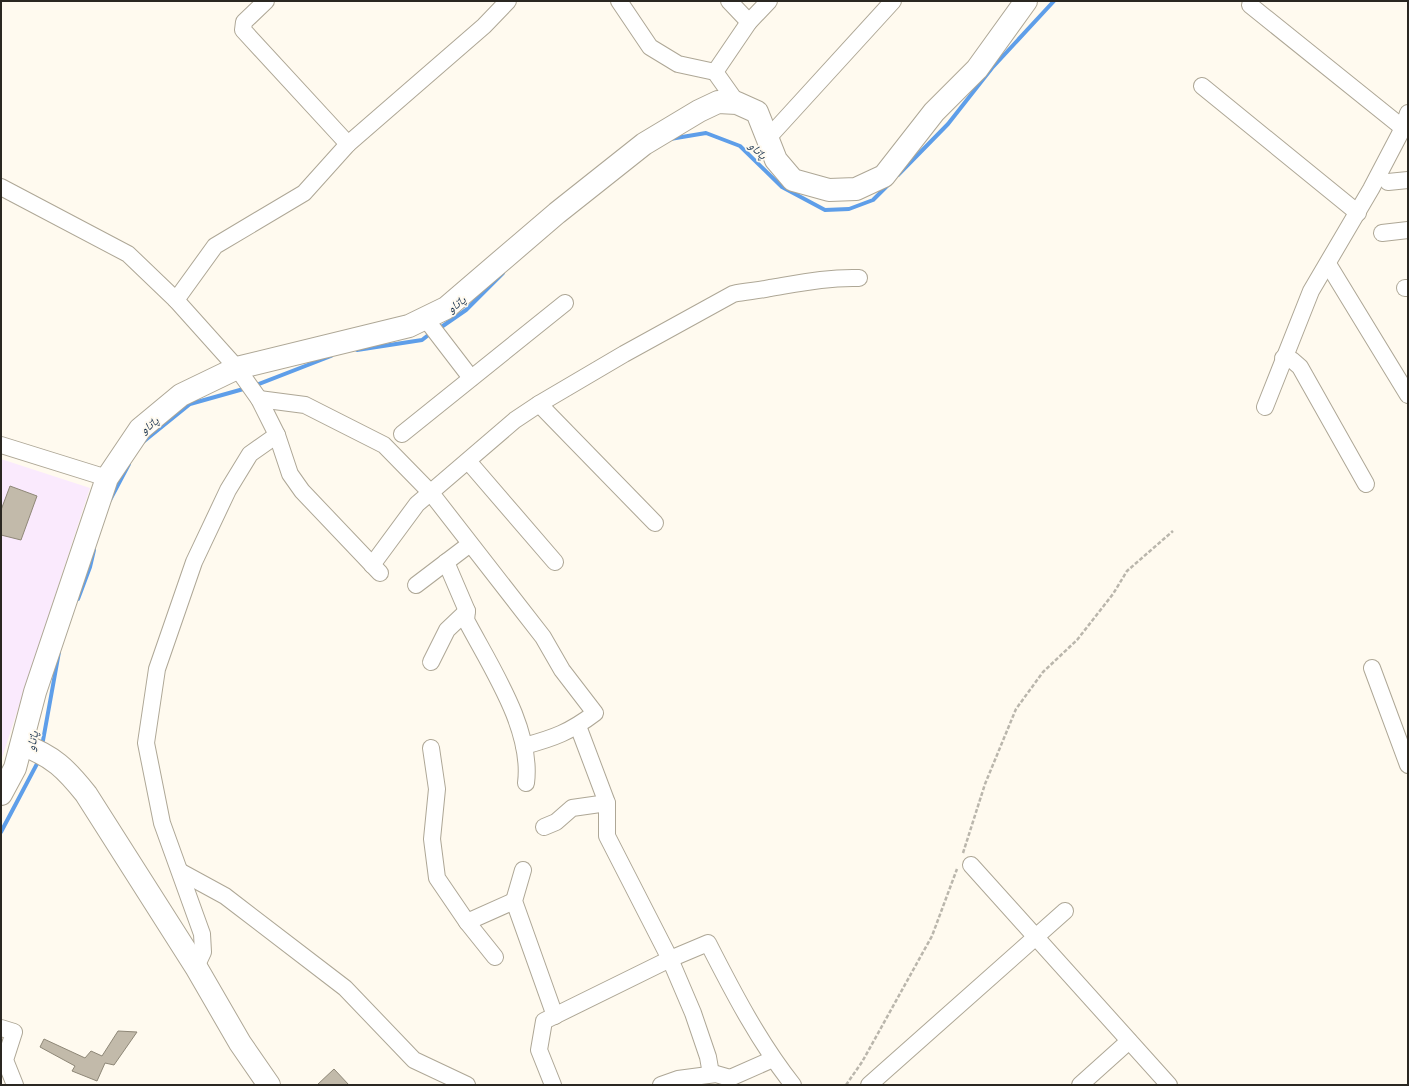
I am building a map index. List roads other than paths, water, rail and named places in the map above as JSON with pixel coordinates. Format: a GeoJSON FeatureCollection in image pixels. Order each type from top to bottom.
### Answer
{"type":"FeatureCollection","features":[{"type":"Feature","properties":{"kind":"street"},"geometry":{"type":"LineString","coordinates":[[266,1],[244,22],[243,30],[348,144]]}},
{"type":"Feature","properties":{"kind":"street"},"geometry":{"type":"LineString","coordinates":[[176,300],[215,246],[304,193],[348,144],[484,26],[508,1]]}},
{"type":"Feature","properties":{"kind":"street"},"geometry":{"type":"LineString","coordinates":[[619,1],[650,47],[678,64],[715,72],[737,103]]}},
{"type":"Feature","properties":{"kind":"street"},"geometry":{"type":"LineString","coordinates":[[729,1],[749,22]]}},
{"type":"Feature","properties":{"kind":"street"},"geometry":{"type":"LineString","coordinates":[[715,72],[749,22],[769,1]]}},
{"type":"Feature","properties":{"kind":"street"},"geometry":{"type":"LineString","coordinates":[[767,139],[893,1]]}},
{"type":"Feature","properties":{"kind":"street"},"geometry":{"type":"LineString","coordinates":[[37,751],[35,692],[106,478],[140,428],[181,395],[237,368],[409,326],[446,308],[557,213],[644,144],[699,110],[718,102],[737,103],[757,112],[776,160],[793,180],[829,190],[856,190],[884,176],[934,112],[977,69],[1018,4]]}},
{"type":"Feature","properties":{"kind":"street"},"geometry":{"type":"LineString","coordinates":[[1250,5],[1405,121],[1358,213],[1311,291],[1283,358],[1265,407]]}},
{"type":"Feature","properties":{"kind":"street"},"geometry":{"type":"LineString","coordinates":[[1202,86],[1358,213]]}},
{"type":"Feature","properties":{"kind":"street"},"geometry":{"type":"LineString","coordinates":[[1388,182],[1408,180]]}},
{"type":"Feature","properties":{"kind":"street"},"geometry":{"type":"LineString","coordinates":[[1,186],[128,254],[176,300],[237,368],[259,399],[277,435],[290,474],[302,491],[376,569],[417,504],[515,420],[539,404],[624,354],[734,294],[834,277],[859,278]]}},
{"type":"Feature","properties":{"kind":"street"},"geometry":{"type":"LineString","coordinates":[[1382,233],[1408,230]]}},
{"type":"Feature","properties":{"kind":"street"},"geometry":{"type":"LineString","coordinates":[[1328,264],[1408,395]]}},
{"type":"Feature","properties":{"kind":"street"},"geometry":{"type":"LineString","coordinates":[[402,434],[565,303]]}},
{"type":"Feature","properties":{"kind":"street"},"geometry":{"type":"LineString","coordinates":[[425,318],[471,378]]}},
{"type":"Feature","properties":{"kind":"street"},"geometry":{"type":"LineString","coordinates":[[1283,358],[1292,360],[1300,367],[1366,484]]}},
{"type":"Feature","properties":{"kind":"street"},"geometry":{"type":"LineString","coordinates":[[259,399],[305,405],[384,445],[431,493],[544,637],[562,670],[595,713],[578,726],[556,738],[524,746]]}},
{"type":"Feature","properties":{"kind":"street"},"geometry":{"type":"LineString","coordinates":[[539,404],[655,523]]}},
{"type":"Feature","properties":{"kind":"street"},"geometry":{"type":"LineString","coordinates":[[196,966],[203,952],[202,934],[181,872],[162,823],[146,743],[157,669],[194,562],[228,490],[250,454],[277,435]]}},
{"type":"Feature","properties":{"kind":"street"},"geometry":{"type":"LineString","coordinates":[[1,445],[106,478]]}},
{"type":"Feature","properties":{"kind":"street"},"geometry":{"type":"LineString","coordinates":[[468,461],[555,562]]}},
{"type":"Feature","properties":{"kind":"street"},"geometry":{"type":"LineString","coordinates":[[416,585],[470,544]]}},
{"type":"Feature","properties":{"kind":"street"},"geometry":{"type":"LineString","coordinates":[[446,562],[467,611],[466,620],[510,699],[524,746],[527,775],[526,783]]}},
{"type":"Feature","properties":{"kind":"street"},"geometry":{"type":"LineString","coordinates":[[431,662],[446,630],[467,611]]}},
{"type":"Feature","properties":{"kind":"street"},"geometry":{"type":"LineString","coordinates":[[1372,668],[1408,765]]}},
{"type":"Feature","properties":{"kind":"street"},"geometry":{"type":"LineString","coordinates":[[578,726],[607,803],[606,836],[670,959],[693,1013],[708,1057],[711,1074]]}},
{"type":"Feature","properties":{"kind":"street"},"geometry":{"type":"LineString","coordinates":[[431,748],[438,789],[432,839],[437,878],[467,922],[495,957]]}},
{"type":"Feature","properties":{"kind":"street"},"geometry":{"type":"LineString","coordinates":[[1,794],[16,768],[37,751]]}},
{"type":"Feature","properties":{"kind":"street"},"geometry":{"type":"LineString","coordinates":[[37,751],[68,771],[86,794],[196,966],[240,1043],[269,1085]]}},
{"type":"Feature","properties":{"kind":"street"},"geometry":{"type":"LineString","coordinates":[[544,827],[556,822],[572,808],[607,803]]}},
{"type":"Feature","properties":{"kind":"street"},"geometry":{"type":"LineString","coordinates":[[964,863],[1036,937],[1169,1085]]}},
{"type":"Feature","properties":{"kind":"street"},"geometry":{"type":"LineString","coordinates":[[523,870],[514,901],[555,1016]]}},
{"type":"Feature","properties":{"kind":"street"},"geometry":{"type":"LineString","coordinates":[[181,872],[225,896],[345,988],[414,1060],[467,1085]]}},
{"type":"Feature","properties":{"kind":"street"},"geometry":{"type":"LineString","coordinates":[[467,922],[514,901]]}},
{"type":"Feature","properties":{"kind":"street"},"geometry":{"type":"LineString","coordinates":[[869,1085],[1065,912]]}},
{"type":"Feature","properties":{"kind":"street"},"geometry":{"type":"LineString","coordinates":[[553,1085],[539,1050],[544,1021],[670,959],[708,943],[727,980],[773,1059],[793,1085]]}},
{"type":"Feature","properties":{"kind":"street"},"geometry":{"type":"LineString","coordinates":[[1,1028],[14,1032],[5,1060],[15,1085]]}},
{"type":"Feature","properties":{"kind":"street"},"geometry":{"type":"LineString","coordinates":[[1080,1085],[1129,1041]]}},
{"type":"Feature","properties":{"kind":"street"},"geometry":{"type":"LineString","coordinates":[[661,1085],[678,1079],[711,1074],[730,1078],[773,1059]]}},
{"type":"Feature","properties":{"kind":"waterway","name":"پاتاو"},"geometry":{"type":"LineString","coordinates":[[898,175],[948,124],[992,68],[1054,1]]}},
{"type":"Feature","properties":{"kind":"waterway","name":"پاتاو"},"geometry":{"type":"LineString","coordinates":[[670,139],[706,133],[740,146],[782,187],[825,210],[849,209],[873,200],[889,184]]}},
{"type":"Feature","properties":{"kind":"waterway","name":"پاتاو"},"geometry":{"type":"LineString","coordinates":[[437,330],[466,310],[503,273]]}},
{"type":"Feature","properties":{"kind":"waterway","name":"پاتاو"},"geometry":{"type":"LineString","coordinates":[[357,350],[422,340],[431,333]]}},
{"type":"Feature","properties":{"kind":"waterway","name":"پاتاو"},"geometry":{"type":"LineString","coordinates":[[254,386],[331,356]]}},
{"type":"Feature","properties":{"kind":"waterway","name":"پاتاو"},"geometry":{"type":"LineString","coordinates":[[143,442],[190,404],[247,388]]}},
{"type":"Feature","properties":{"kind":"waterway","name":"پاتاو"},"geometry":{"type":"LineString","coordinates":[[110,500],[129,464]]}},
{"type":"Feature","properties":{"kind":"waterway","name":"پاتاو"},"geometry":{"type":"LineString","coordinates":[[78,599],[90,567],[94,550]]}},
{"type":"Feature","properties":{"kind":"waterway","name":"پاتاو"},"geometry":{"type":"LineString","coordinates":[[42,746],[59,652]]}},
{"type":"Feature","properties":{"kind":"waterway","name":"پاتاو"},"geometry":{"type":"LineString","coordinates":[[1,832],[39,760]]}}]}
